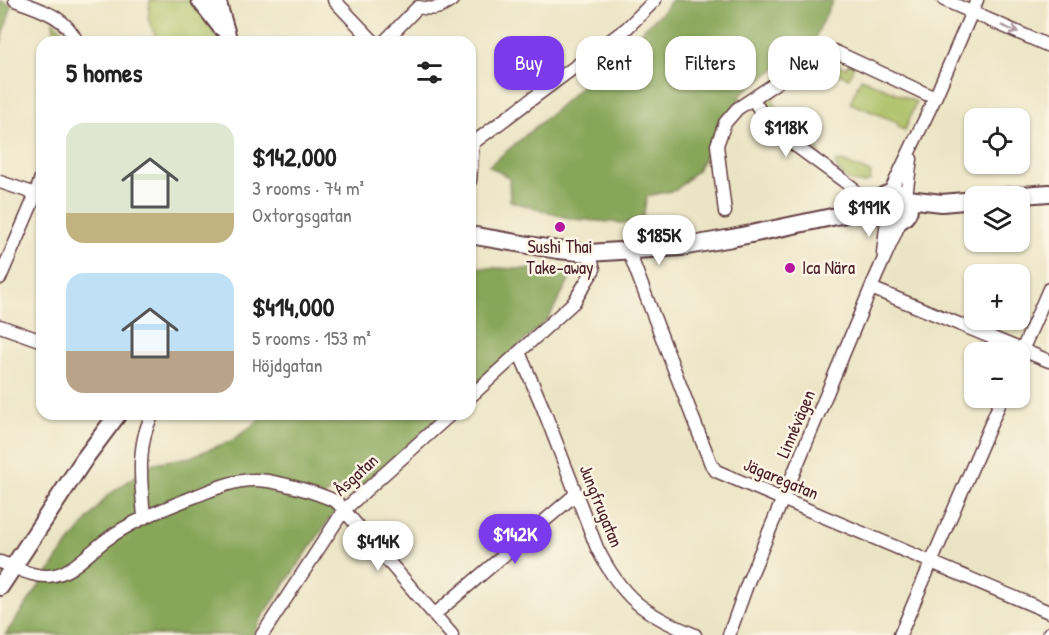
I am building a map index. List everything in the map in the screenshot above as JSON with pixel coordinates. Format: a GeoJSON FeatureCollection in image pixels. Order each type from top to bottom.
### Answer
{"type":"FeatureCollection","features":[{"type":"Feature","properties":{"kind":"main road"},"geometry":{"type":"LineString","coordinates":[[200,0],[227,36]]}},
{"type":"Feature","properties":{"kind":"main road"},"geometry":{"type":"LineString","coordinates":[[217,0],[227,36]]}},
{"type":"Feature","properties":{"kind":"main road"},"geometry":{"type":"LineString","coordinates":[[1030,194],[1049,193]]}},
{"type":"Feature","properties":{"kind":"main road"},"geometry":{"type":"LineString","coordinates":[[895,219],[880,209],[896,197]]}},
{"type":"Feature","properties":{"kind":"main road"},"geometry":{"type":"LineString","coordinates":[[895,219],[910,210],[896,197]]}},
{"type":"Feature","properties":{"kind":"main road"},"geometry":{"type":"LineString","coordinates":[[476,236],[561,251],[629,252],[681,247],[732,238],[846,214],[896,197],[942,203],[964,201]]}},
{"type":"Feature","properties":{"kind":"main road"},"geometry":{"type":"LineString","coordinates":[[846,214],[895,219],[942,203]]}},
{"type":"Feature","properties":{"kind":"main road"},"geometry":{"type":"LineString","coordinates":[[0,587],[7,564],[114,420]]}},
{"type":"Feature","properties":{"kind":"street"},"geometry":{"type":"LineString","coordinates":[[15,0],[56,16],[67,25],[73,36]]}},
{"type":"Feature","properties":{"kind":"street"},"geometry":{"type":"LineString","coordinates":[[334,0],[368,36]]}},
{"type":"Feature","properties":{"kind":"street"},"geometry":{"type":"LineString","coordinates":[[389,36],[416,4],[430,10],[441,9],[452,0]]}},
{"type":"Feature","properties":{"kind":"street"},"geometry":{"type":"LineString","coordinates":[[476,137],[627,28],[655,0]]}},
{"type":"Feature","properties":{"kind":"street"},"geometry":{"type":"LineString","coordinates":[[944,0],[1049,46]]}},
{"type":"Feature","properties":{"kind":"street"},"geometry":{"type":"LineString","coordinates":[[896,197],[912,148],[977,0]]}},
{"type":"Feature","properties":{"kind":"street"},"geometry":{"type":"LineString","coordinates":[[725,212],[717,144],[725,123],[730,116],[753,99],[824,51],[834,51],[935,98]]}},
{"type":"Feature","properties":{"kind":"street"},"geometry":{"type":"LineString","coordinates":[[753,99],[770,127],[852,187]]}},
{"type":"Feature","properties":{"kind":"street"},"geometry":{"type":"LineString","coordinates":[[0,182],[36,194],[0,278]]}},
{"type":"Feature","properties":{"kind":"street","name":"Linnévägen"},"geometry":{"type":"LineString","coordinates":[[729,635],[883,261],[895,219]]}},
{"type":"Feature","properties":{"kind":"street","name":"Jägaregatan"},"geometry":{"type":"LineString","coordinates":[[629,252],[711,464],[716,471],[1049,612]]}},
{"type":"Feature","properties":{"kind":"street"},"geometry":{"type":"LineString","coordinates":[[476,391],[574,302],[583,287],[582,267],[589,253]]}},
{"type":"Feature","properties":{"kind":"street"},"geometry":{"type":"LineString","coordinates":[[871,288],[998,342]]}},
{"type":"Feature","properties":{"kind":"street"},"geometry":{"type":"LineString","coordinates":[[1025,342],[1049,289]]}},
{"type":"Feature","properties":{"kind":"street"},"geometry":{"type":"LineString","coordinates":[[0,326],[36,339]]}},
{"type":"Feature","properties":{"kind":"street","name":"Jungfrugatan"},"geometry":{"type":"LineString","coordinates":[[519,352],[607,568],[640,607],[694,635]]}},
{"type":"Feature","properties":{"kind":"street"},"geometry":{"type":"LineString","coordinates":[[1030,355],[1049,361]]}},
{"type":"Feature","properties":{"kind":"street"},"geometry":{"type":"LineString","coordinates":[[900,635],[998,408]]}},
{"type":"Feature","properties":{"kind":"street"},"geometry":{"type":"LineString","coordinates":[[144,516],[141,462],[151,420]]}},
{"type":"Feature","properties":{"kind":"street","name":"Åsgatan"},"geometry":{"type":"LineString","coordinates":[[262,635],[344,510],[443,420]]}},
{"type":"Feature","properties":{"kind":"street"},"geometry":{"type":"LineString","coordinates":[[7,564],[32,575],[48,576],[62,573],[106,540],[144,516],[216,489],[254,479],[326,497],[337,502],[452,635]]}},
{"type":"Feature","properties":{"kind":"street"},"geometry":{"type":"LineString","coordinates":[[435,614],[576,494]]}},
{"type":"Feature","properties":{"kind":"green space"},"geometry":{"type":"Polygon","coordinates":[[[150,0],[190,0],[207,17],[215,36],[155,36],[148,19],[150,0]]]}},
{"type":"Feature","properties":{"kind":"green space"},"geometry":{"type":"Polygon","coordinates":[[[672,0],[833,0],[816,36],[768,36],[768,74],[756,83],[756,36],[665,36],[665,90],[746,90],[698,169],[676,190],[647,196],[642,222],[622,223],[572,219],[510,201],[509,178],[489,166],[577,90],[653,90],[653,36],[636,36],[672,0]]]}},
{"type":"Feature","properties":{"kind":"green space"},"geometry":{"type":"Polygon","coordinates":[[[0,1],[12,5],[0,46],[0,1]]]}},
{"type":"Feature","properties":{"kind":"green space"},"geometry":{"type":"Polygon","coordinates":[[[53,21],[67,36],[54,36],[53,21]]]}},
{"type":"Feature","properties":{"kind":"green space"},"geometry":{"type":"Polygon","coordinates":[[[849,63],[854,65],[849,78],[840,75],[840,66],[846,68],[849,63]]]}},
{"type":"Feature","properties":{"kind":"green space"},"geometry":{"type":"Polygon","coordinates":[[[861,78],[916,102],[905,130],[899,128],[897,122],[850,103],[861,78]]]}},
{"type":"Feature","properties":{"kind":"green space"},"geometry":{"type":"Polygon","coordinates":[[[772,90],[782,90],[773,99],[777,108],[799,131],[796,136],[813,149],[815,147],[821,159],[773,126],[760,105],[762,97],[772,90]]]}},
{"type":"Feature","properties":{"kind":"green space"},"geometry":{"type":"Polygon","coordinates":[[[842,161],[871,173],[870,181],[855,183],[847,179],[836,167],[836,162],[842,161]]]}},
{"type":"Feature","properties":{"kind":"green space"},"geometry":{"type":"Polygon","coordinates":[[[476,267],[574,271],[548,319],[476,385],[476,267]]]}},
{"type":"Feature","properties":{"kind":"green space"},"geometry":{"type":"Polygon","coordinates":[[[259,420],[436,420],[361,488],[333,488],[322,499],[335,511],[261,619],[253,635],[5,635],[66,547],[107,496],[154,463],[190,457],[233,440],[259,420]]]}},
{"type":"Feature","properties":{"kind":"place","name":"Sushi Thai Take-away"},"geometry":{"type":"Point","coordinates":[560,227]}},
{"type":"Feature","properties":{"kind":"place","name":"Ica Nära"},"geometry":{"type":"Point","coordinates":[790,268]}}]}
